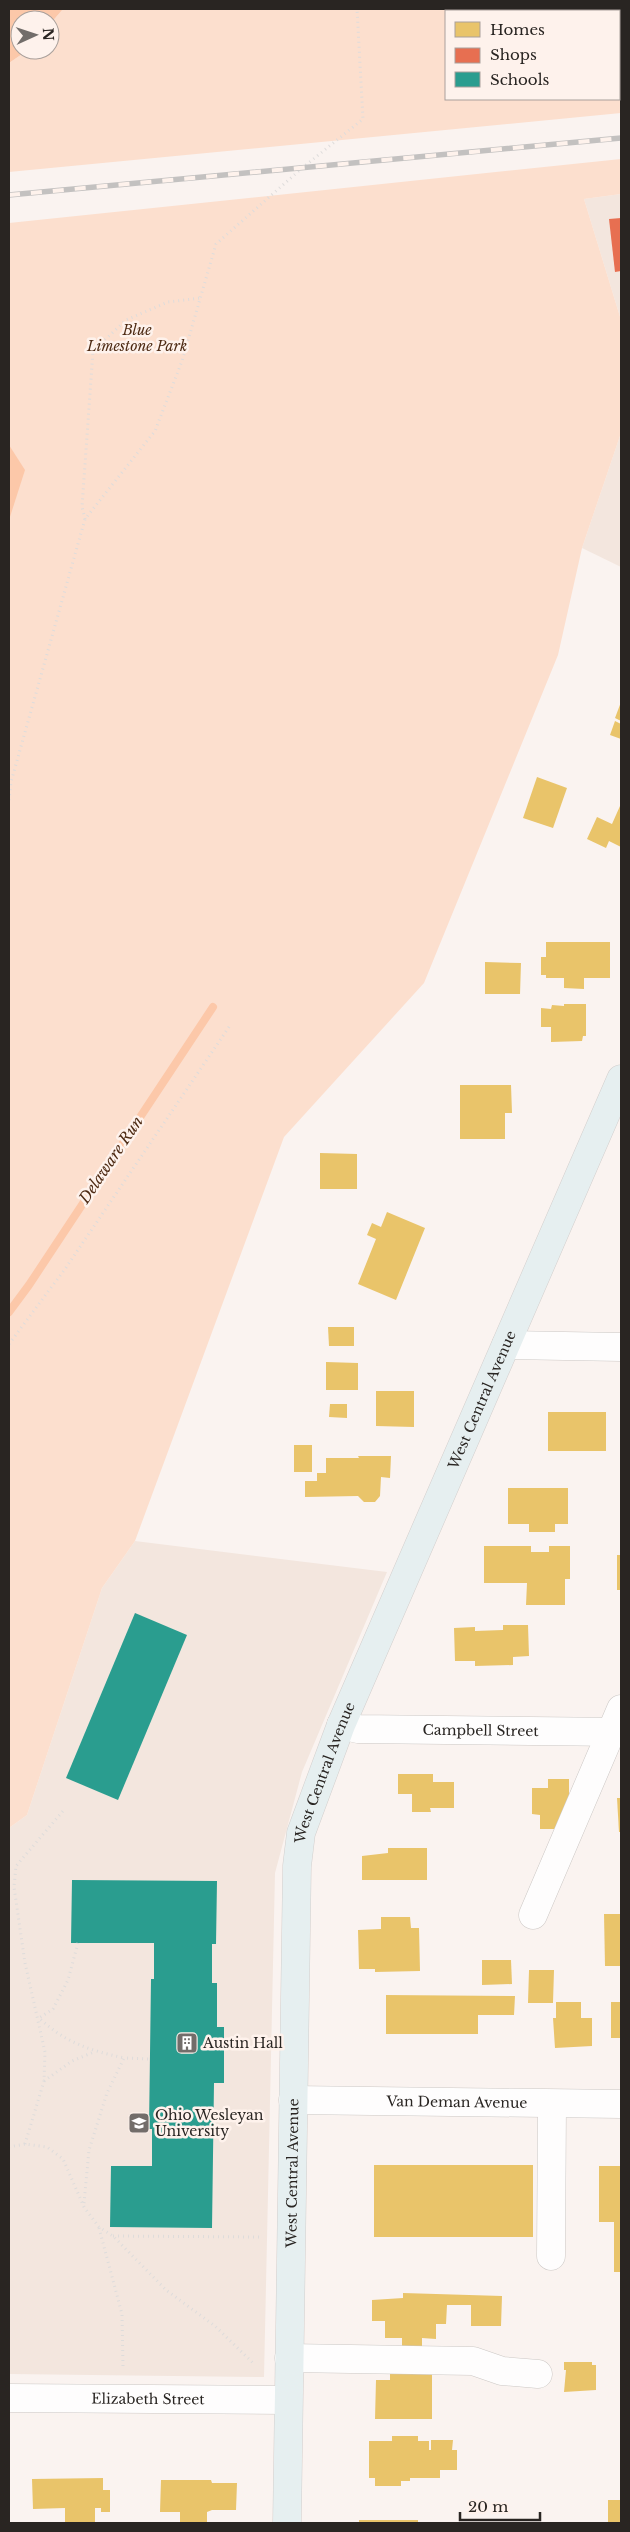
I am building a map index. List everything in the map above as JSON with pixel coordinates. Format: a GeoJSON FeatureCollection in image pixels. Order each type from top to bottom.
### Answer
{"type":"FeatureCollection","features":[{"type":"Feature","properties":{"kind":"main road","name":"West Central Avenue"},"geometry":{"type":"LineString","coordinates":[[287,2523],[296,1866],[301,1833],[341,1725],[621,1079]]}},
{"type":"Feature","properties":{"kind":"street"},"geometry":{"type":"LineString","coordinates":[[506,1345],[621,1347]]}},
{"type":"Feature","properties":{"kind":"street"},"geometry":{"type":"LineString","coordinates":[[533,1915],[618,1724]]}},
{"type":"Feature","properties":{"kind":"street","name":"Campbell Street"},"geometry":{"type":"LineString","coordinates":[[341,1725],[358,1729],[618,1724]]}},
{"type":"Feature","properties":{"kind":"street","name":"Van Deman Avenue"},"geometry":{"type":"LineString","coordinates":[[293,2100],[621,2104]]}},
{"type":"Feature","properties":{"kind":"street"},"geometry":{"type":"LineString","coordinates":[[551,2256],[552,2104]]}},
{"type":"Feature","properties":{"kind":"street"},"geometry":{"type":"LineString","coordinates":[[289,2358],[473,2361],[502,2371],[538,2374]]}},
{"type":"Feature","properties":{"kind":"street","name":"Elizabeth Street"},"geometry":{"type":"LineString","coordinates":[[9,2398],[288,2400]]}},
{"type":"Feature","properties":{"kind":"path"},"geometry":{"type":"LineString","coordinates":[[9,800],[11,782],[84,519],[155,431],[182,361],[216,244],[301,169],[363,119],[357,9]]}},
{"type":"Feature","properties":{"kind":"path"},"geometry":{"type":"LineString","coordinates":[[84,519],[82,507],[93,351],[126,320],[168,302],[200,298]]}},
{"type":"Feature","properties":{"kind":"path"},"geometry":{"type":"LineString","coordinates":[[9,1344],[66,1269],[231,1024]]}},
{"type":"Feature","properties":{"kind":"path"},"geometry":{"type":"LineString","coordinates":[[25,2144],[44,2081],[45,2052],[39,2018],[25,1964],[14,1887],[16,1866],[63,1811]]}},
{"type":"Feature","properties":{"kind":"path"},"geometry":{"type":"LineString","coordinates":[[39,2018],[53,2009],[68,1980],[78,1943]]}},
{"type":"Feature","properties":{"kind":"path"},"geometry":{"type":"LineString","coordinates":[[39,2018],[57,2034],[94,2052],[124,2058],[150,2059]]}},
{"type":"Feature","properties":{"kind":"path"},"geometry":{"type":"LineString","coordinates":[[44,2081],[72,2061],[94,2052]]}},
{"type":"Feature","properties":{"kind":"path"},"geometry":{"type":"LineString","coordinates":[[84,2207],[89,2150],[107,2093],[124,2058]]}},
{"type":"Feature","properties":{"kind":"path"},"geometry":{"type":"LineString","coordinates":[[9,2147],[25,2144],[47,2147],[64,2159],[84,2207],[99,2227],[112,2236],[166,2290],[215,2326],[253,2363]]}},
{"type":"Feature","properties":{"kind":"path"},"geometry":{"type":"LineString","coordinates":[[99,2227],[122,2314],[123,2367]]}},
{"type":"Feature","properties":{"kind":"path"},"geometry":{"type":"LineString","coordinates":[[112,2236],[259,2237]]}},
{"type":"Feature","properties":{"kind":"shaded area"},"geometry":{"type":"Polygon","coordinates":[[[9,9],[63,9],[60,12],[60,10],[10,10],[10,60],[13,60],[9,63],[9,9]]]}},
{"type":"Feature","properties":{"kind":"shaded area"},"geometry":{"type":"Polygon","coordinates":[[[621,194],[621,320],[584,199],[621,194]]]}},
{"type":"Feature","properties":{"kind":"shaded area"},"geometry":{"type":"Polygon","coordinates":[[[621,433],[621,567],[582,548],[621,433]]]}},
{"type":"Feature","properties":{"kind":"shaded area"},"geometry":{"type":"Polygon","coordinates":[[[9,445],[25,470],[9,520],[9,445]]]}},
{"type":"Feature","properties":{"kind":"shaded area","name":"Ohio Wesleyan University"},"geometry":{"type":"Polygon","coordinates":[[[135,1541],[387,1572],[302,1772],[275,1873],[264,2377],[9,2374],[9,1828],[27,1815],[102,1588],[135,1541]]]}},
{"type":"Feature","properties":{"kind":"green space"},"geometry":{"type":"Polygon","coordinates":[[[63,9],[621,9],[621,113],[9,172],[9,63],[13,60],[60,60],[60,12],[63,9]]]}},
{"type":"Feature","properties":{"kind":"green space","name":"Blue Limestone Park"},"geometry":{"type":"Polygon","coordinates":[[[621,159],[621,194],[584,199],[621,320],[621,433],[582,548],[558,655],[424,983],[284,1137],[135,1541],[102,1588],[27,1815],[9,1828],[9,223],[621,159]]]}},
{"type":"Feature","properties":{"kind":"building: Homes"},"geometry":{"type":"Polygon","coordinates":[[[621,702],[621,721],[615,718],[621,702]]]}},
{"type":"Feature","properties":{"kind":"building: Homes"},"geometry":{"type":"Polygon","coordinates":[[[615,721],[621,724],[621,739],[610,735],[615,721]]]}},
{"type":"Feature","properties":{"kind":"building: Homes"},"geometry":{"type":"Polygon","coordinates":[[[537,777],[567,788],[553,828],[523,818],[537,777]]]}},
{"type":"Feature","properties":{"kind":"building: Homes"},"geometry":{"type":"Polygon","coordinates":[[[620,806],[621,847],[609,841],[606,848],[587,839],[597,817],[612,824],[620,806]]]}},
{"type":"Feature","properties":{"kind":"building: Homes"},"geometry":{"type":"Polygon","coordinates":[[[546,942],[610,942],[610,978],[584,978],[584,989],[564,988],[564,978],[546,978],[546,975],[541,975],[541,957],[546,957],[546,942]]]}},
{"type":"Feature","properties":{"kind":"building: Homes"},"geometry":{"type":"Polygon","coordinates":[[[485,962],[521,963],[520,994],[485,994],[485,962]]]}},
{"type":"Feature","properties":{"kind":"building: Homes"},"geometry":{"type":"Polygon","coordinates":[[[564,1004],[586,1004],[586,1036],[583,1036],[582,1041],[551,1042],[551,1027],[541,1027],[541,1008],[551,1009],[552,1005],[564,1006],[564,1004]]]}},
{"type":"Feature","properties":{"kind":"building: Homes"},"geometry":{"type":"Polygon","coordinates":[[[460,1085],[511,1085],[512,1113],[505,1113],[505,1139],[460,1139],[460,1085]]]}},
{"type":"Feature","properties":{"kind":"building: Homes"},"geometry":{"type":"Polygon","coordinates":[[[320,1153],[357,1154],[357,1189],[320,1189],[320,1153]]]}},
{"type":"Feature","properties":{"kind":"building: Homes"},"geometry":{"type":"Polygon","coordinates":[[[387,1212],[425,1228],[396,1300],[358,1284],[376,1239],[367,1235],[372,1223],[381,1227],[387,1212]]]}},
{"type":"Feature","properties":{"kind":"building: Homes"},"geometry":{"type":"Polygon","coordinates":[[[328,1327],[354,1327],[354,1346],[329,1346],[328,1327]]]}},
{"type":"Feature","properties":{"kind":"building: Homes"},"geometry":{"type":"Polygon","coordinates":[[[326,1362],[358,1363],[358,1390],[326,1390],[326,1362]]]}},
{"type":"Feature","properties":{"kind":"building: Homes"},"geometry":{"type":"Polygon","coordinates":[[[376,1391],[414,1391],[414,1427],[376,1426],[376,1391]]]}},
{"type":"Feature","properties":{"kind":"building: Homes"},"geometry":{"type":"Polygon","coordinates":[[[330,1404],[347,1404],[347,1418],[329,1417],[330,1404]]]}},
{"type":"Feature","properties":{"kind":"building: Homes"},"geometry":{"type":"Polygon","coordinates":[[[548,1412],[606,1412],[606,1451],[548,1451],[548,1412]]]}},
{"type":"Feature","properties":{"kind":"building: Homes"},"geometry":{"type":"Polygon","coordinates":[[[294,1445],[312,1445],[312,1472],[294,1472],[294,1445]]]}},
{"type":"Feature","properties":{"kind":"building: Homes"},"geometry":{"type":"Polygon","coordinates":[[[358,1456],[391,1456],[390,1478],[381,1477],[380,1496],[375,1502],[364,1502],[358,1496],[305,1497],[305,1481],[317,1481],[317,1473],[326,1473],[326,1458],[359,1458],[358,1456]]]}},
{"type":"Feature","properties":{"kind":"building: Homes"},"geometry":{"type":"Polygon","coordinates":[[[508,1488],[568,1488],[568,1524],[555,1524],[555,1532],[529,1532],[529,1524],[508,1524],[508,1488]]]}},
{"type":"Feature","properties":{"kind":"building: Homes"},"geometry":{"type":"Polygon","coordinates":[[[484,1546],[531,1546],[531,1552],[549,1552],[549,1546],[570,1546],[570,1579],[565,1579],[565,1605],[526,1605],[527,1583],[484,1583],[484,1546]]]}},
{"type":"Feature","properties":{"kind":"building: Homes"},"geometry":{"type":"Polygon","coordinates":[[[617,1555],[621,1555],[621,1590],[617,1590],[617,1555]]]}},
{"type":"Feature","properties":{"kind":"building: Homes"},"geometry":{"type":"Polygon","coordinates":[[[503,1625],[528,1625],[529,1656],[513,1657],[513,1665],[475,1666],[475,1661],[455,1661],[454,1628],[475,1627],[475,1631],[503,1630],[503,1625]]]}},
{"type":"Feature","properties":{"kind":"building: Homes"},"geometry":{"type":"Polygon","coordinates":[[[398,1774],[433,1774],[433,1782],[454,1782],[454,1808],[430,1808],[431,1812],[412,1812],[412,1794],[398,1794],[398,1774]]]}},
{"type":"Feature","properties":{"kind":"building: Homes"},"geometry":{"type":"Polygon","coordinates":[[[548,1779],[569,1779],[569,1797],[564,1829],[540,1829],[540,1815],[532,1814],[532,1788],[548,1788],[548,1779]]]}},
{"type":"Feature","properties":{"kind":"building: Homes"},"geometry":{"type":"Polygon","coordinates":[[[617,1798],[621,1798],[621,1832],[619,1832],[617,1798]]]}},
{"type":"Feature","properties":{"kind":"building: Homes"},"geometry":{"type":"Polygon","coordinates":[[[388,1848],[427,1848],[427,1880],[362,1880],[362,1856],[388,1853],[388,1848]]]}},
{"type":"Feature","properties":{"kind":"building: Homes"},"geometry":{"type":"Polygon","coordinates":[[[604,1914],[621,1914],[621,1966],[605,1966],[604,1914]]]}},
{"type":"Feature","properties":{"kind":"building: Homes"},"geometry":{"type":"Polygon","coordinates":[[[381,1917],[410,1917],[411,1928],[419,1928],[420,1971],[375,1972],[375,1969],[359,1969],[358,1930],[381,1929],[381,1917]]]}},
{"type":"Feature","properties":{"kind":"building: Homes"},"geometry":{"type":"Polygon","coordinates":[[[482,1960],[511,1960],[512,1984],[482,1985],[482,1960]]]}},
{"type":"Feature","properties":{"kind":"building: Homes"},"geometry":{"type":"Polygon","coordinates":[[[529,1970],[554,1970],[553,2003],[528,2003],[529,1970]]]}},
{"type":"Feature","properties":{"kind":"building: Homes"},"geometry":{"type":"Polygon","coordinates":[[[386,1995],[515,1996],[514,2015],[478,2015],[478,2034],[386,2034],[386,1995]]]}},
{"type":"Feature","properties":{"kind":"building: Homes"},"geometry":{"type":"Polygon","coordinates":[[[556,2002],[581,2002],[581,2018],[592,2018],[592,2046],[555,2048],[553,2018],[556,2018],[556,2002]]]}},
{"type":"Feature","properties":{"kind":"building: Homes"},"geometry":{"type":"Polygon","coordinates":[[[611,2002],[621,2002],[621,2038],[611,2038],[611,2002]]]}},
{"type":"Feature","properties":{"kind":"building: Homes"},"geometry":{"type":"Polygon","coordinates":[[[374,2165],[533,2165],[533,2237],[374,2237],[374,2165]]]}},
{"type":"Feature","properties":{"kind":"building: Homes"},"geometry":{"type":"Polygon","coordinates":[[[599,2166],[621,2166],[621,2272],[614,2272],[614,2222],[599,2222],[599,2166]]]}},
{"type":"Feature","properties":{"kind":"building: Homes"},"geometry":{"type":"Polygon","coordinates":[[[403,2293],[502,2296],[501,2326],[471,2326],[471,2305],[447,2305],[446,2324],[436,2324],[436,2339],[422,2338],[422,2351],[402,2350],[402,2338],[385,2338],[385,2321],[372,2321],[372,2300],[403,2298],[403,2293]]]}},
{"type":"Feature","properties":{"kind":"building: Homes"},"geometry":{"type":"Polygon","coordinates":[[[564,2362],[592,2362],[592,2365],[596,2365],[596,2390],[564,2392],[566,2370],[564,2370],[564,2362]]]}},
{"type":"Feature","properties":{"kind":"building: Homes"},"geometry":{"type":"Polygon","coordinates":[[[390,2374],[432,2374],[432,2419],[375,2419],[376,2380],[390,2380],[390,2374]]]}},
{"type":"Feature","properties":{"kind":"building: Homes"},"geometry":{"type":"Polygon","coordinates":[[[392,2436],[418,2436],[418,2441],[429,2441],[429,2450],[431,2450],[431,2440],[453,2440],[452,2450],[457,2450],[457,2470],[440,2470],[440,2478],[410,2478],[410,2481],[401,2481],[401,2486],[375,2486],[375,2478],[369,2478],[369,2441],[392,2441],[392,2436]]]}},
{"type":"Feature","properties":{"kind":"building: Homes"},"geometry":{"type":"Polygon","coordinates":[[[103,2478],[103,2490],[110,2490],[110,2512],[101,2512],[101,2508],[95,2508],[95,2523],[65,2523],[65,2508],[33,2509],[32,2479],[103,2478]]]}},
{"type":"Feature","properties":{"kind":"building: Homes"},"geometry":{"type":"Polygon","coordinates":[[[161,2480],[211,2480],[212,2483],[237,2483],[236,2510],[212,2510],[207,2512],[207,2523],[180,2523],[180,2512],[160,2512],[161,2480]]]}},
{"type":"Feature","properties":{"kind":"building: Homes"},"geometry":{"type":"Polygon","coordinates":[[[608,2500],[621,2500],[621,2523],[608,2523],[608,2500]]]}},
{"type":"Feature","properties":{"kind":"building: Homes"},"geometry":{"type":"Polygon","coordinates":[[[359,2520],[418,2520],[418,2523],[359,2523],[359,2520]]]}},
{"type":"Feature","properties":{"kind":"building: Shops"},"geometry":{"type":"Polygon","coordinates":[[[621,218],[621,271],[615,272],[609,219],[621,218]]]}},
{"type":"Feature","properties":{"kind":"building: Schools"},"geometry":{"type":"Polygon","coordinates":[[[135,1613],[187,1635],[118,1800],[66,1778],[135,1613]]]}},
{"type":"Feature","properties":{"kind":"building: Schools","name":"Austin Hall"},"geometry":{"type":"Polygon","coordinates":[[[72,1880],[217,1881],[216,1944],[212,1944],[212,1983],[217,1983],[217,2027],[224,2027],[224,2083],[214,2083],[212,2228],[110,2227],[111,2166],[152,2166],[152,2129],[149,2129],[151,1979],[154,1979],[154,1943],[71,1943],[72,1880]]]}},
{"type":"Feature","properties":{"kind":"waterway","name":"Delaware Run"},"geometry":{"type":"LineString","coordinates":[[9,1312],[29,1285],[213,1007]]}},
{"type":"Feature","properties":{"kind":"railway"},"geometry":{"type":"LineString","coordinates":[[9,195],[621,138]]}},
{"type":"Feature","properties":{"kind":"place","name":"Austin Hall"},"geometry":{"type":"Point","coordinates":[187,2043]}},
{"type":"Feature","properties":{"kind":"place","name":"Ohio Wesleyan University"},"geometry":{"type":"Point","coordinates":[139,2123]}}]}
